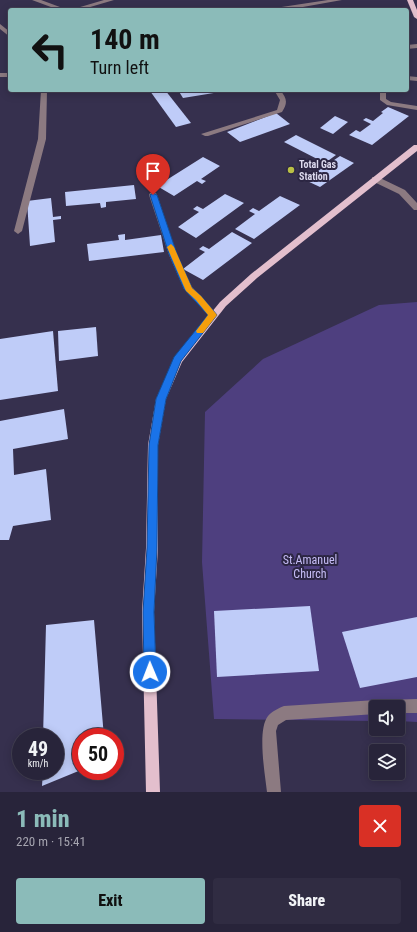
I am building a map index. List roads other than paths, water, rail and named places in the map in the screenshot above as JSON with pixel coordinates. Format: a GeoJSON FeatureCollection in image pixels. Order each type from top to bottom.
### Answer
{"type":"FeatureCollection","features":[{"type":"Feature","properties":{"kind":"main road"},"geometry":{"type":"LineString","coordinates":[[410,0],[417,17]]}},
{"type":"Feature","properties":{"kind":"main road"},"geometry":{"type":"LineString","coordinates":[[153,792],[148,612],[152,548],[153,445],[161,399],[178,360],[213,315],[254,276],[417,147]]}},
{"type":"Feature","properties":{"kind":"street"},"geometry":{"type":"LineString","coordinates":[[35,0],[59,8]]}},
{"type":"Feature","properties":{"kind":"street"},"geometry":{"type":"LineString","coordinates":[[81,8],[111,0]]}},
{"type":"Feature","properties":{"kind":"street"},"geometry":{"type":"LineString","coordinates":[[285,8],[319,1],[339,0]]}},
{"type":"Feature","properties":{"kind":"street"},"geometry":{"type":"LineString","coordinates":[[0,26],[8,33]]}},
{"type":"Feature","properties":{"kind":"street"},"geometry":{"type":"LineString","coordinates":[[18,231],[42,138],[44,92]]}},
{"type":"Feature","properties":{"kind":"street"},"geometry":{"type":"LineString","coordinates":[[205,134],[280,110],[284,104],[284,100],[278,92]]}},
{"type":"Feature","properties":{"kind":"street"},"geometry":{"type":"LineString","coordinates":[[383,92],[383,100],[390,104],[417,108]]}},
{"type":"Feature","properties":{"kind":"street"},"geometry":{"type":"LineString","coordinates":[[375,179],[402,192],[417,208]]}},
{"type":"Feature","properties":{"kind":"street"},"geometry":{"type":"LineString","coordinates":[[153,195],[173,254],[188,289],[213,315]]}},
{"type":"Feature","properties":{"kind":"street"},"geometry":{"type":"LineString","coordinates":[[405,706],[417,706]]}},
{"type":"Feature","properties":{"kind":"street"},"geometry":{"type":"LineString","coordinates":[[274,792],[269,731],[273,720],[284,713],[369,707]]}},
{"type":"Feature","properties":{"kind":"place","name":"Total Gas Station"},"geometry":{"type":"Point","coordinates":[291,170]}},
{"type":"Feature","properties":{"kind":"park label","name":"St.Amanuel Church"},"geometry":{"type":"Point","coordinates":[310,567]}}]}
